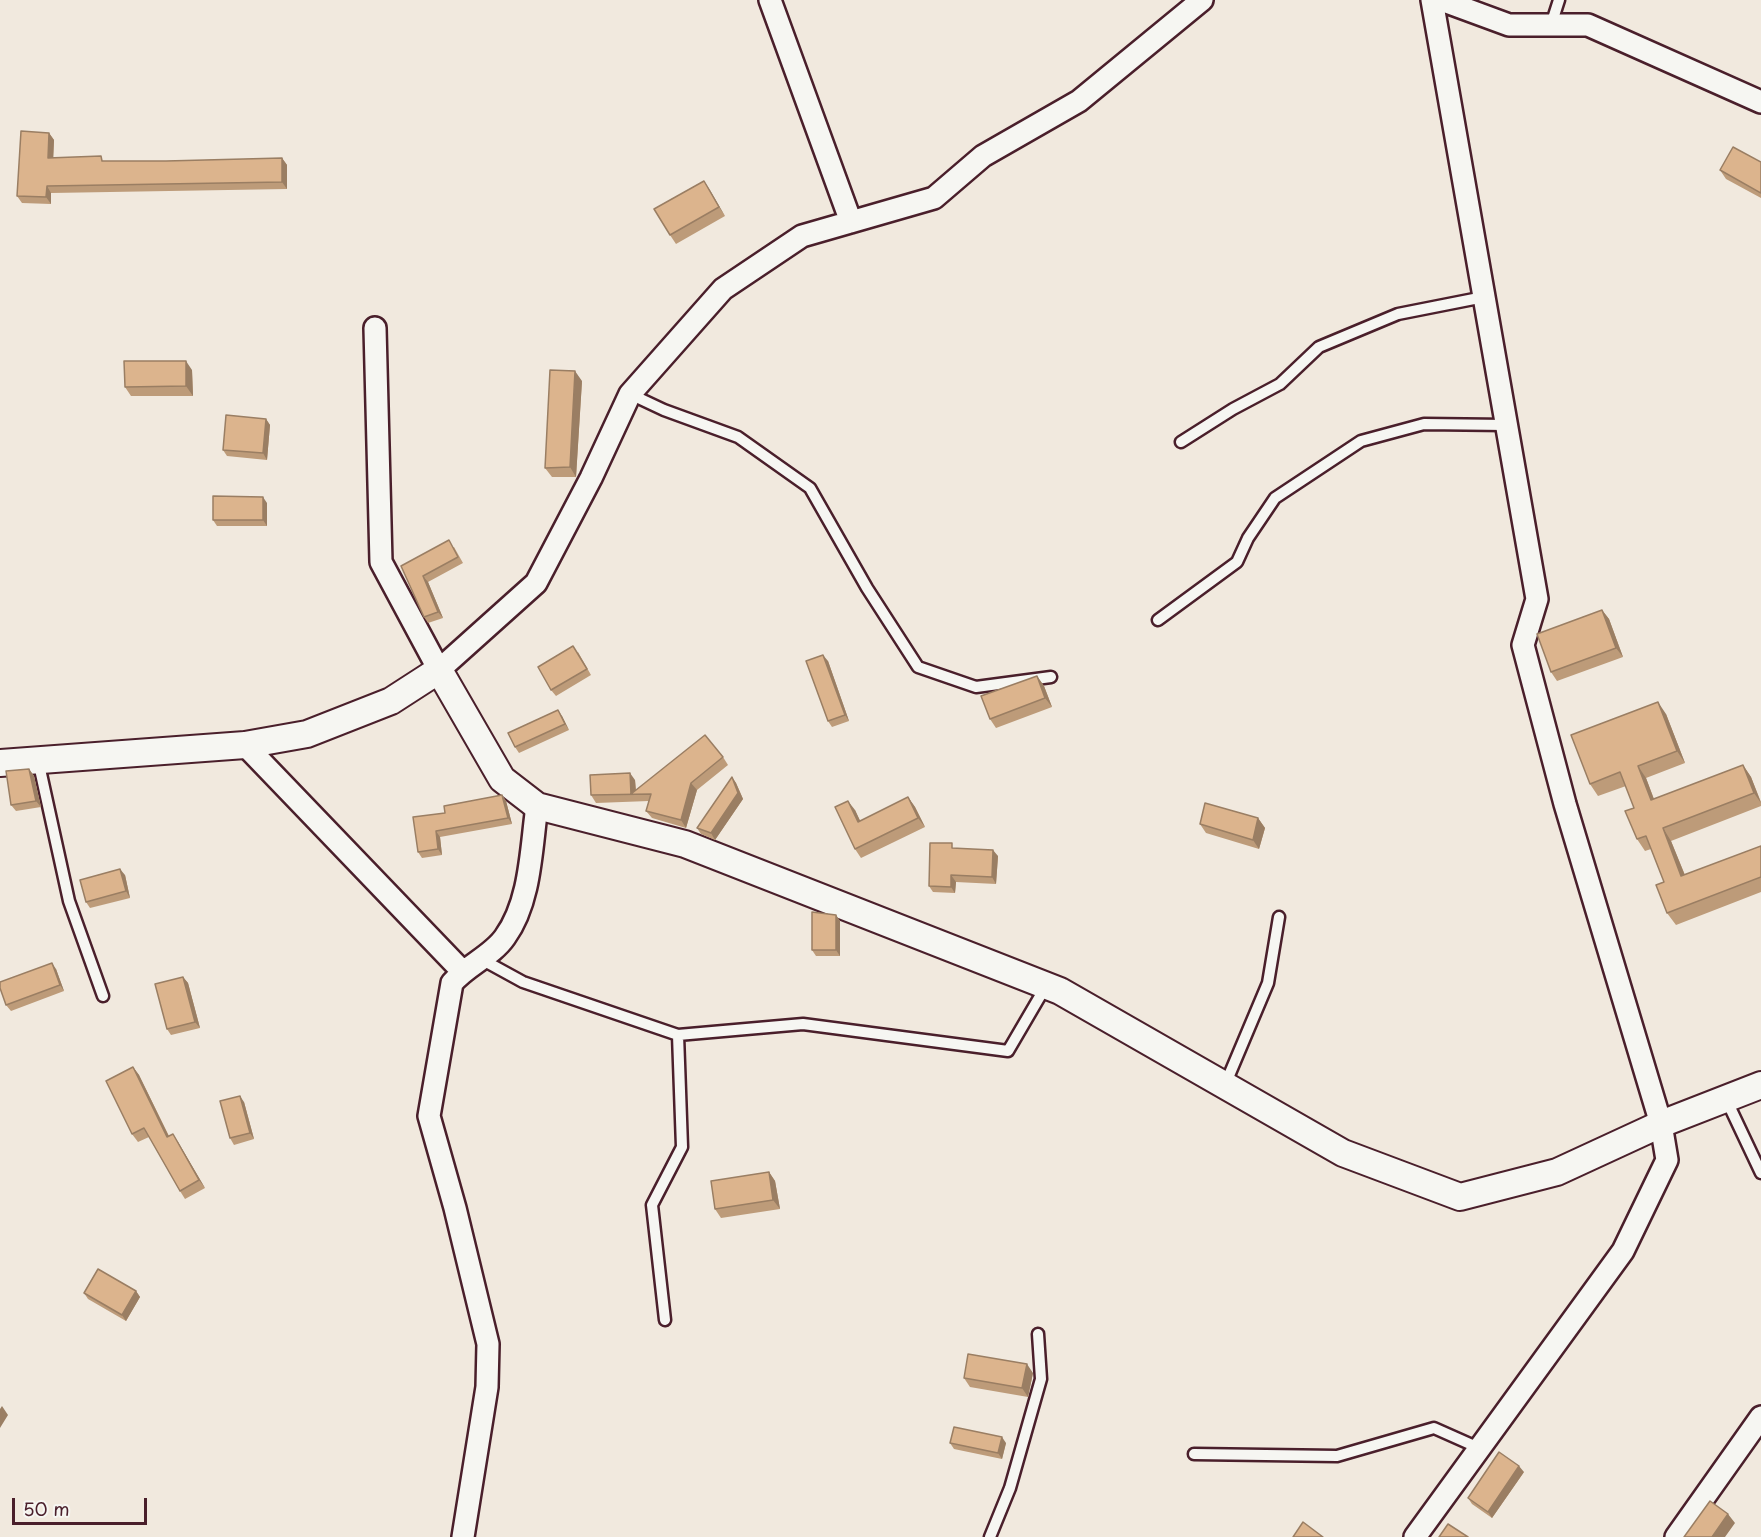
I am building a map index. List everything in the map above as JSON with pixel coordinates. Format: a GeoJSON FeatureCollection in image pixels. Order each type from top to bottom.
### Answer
{"type":"FeatureCollection","features":[{"type":"Feature","properties":{"kind":"street"},"geometry":{"type":"LineString","coordinates":[[770,0],[851,222]]}},
{"type":"Feature","properties":{"kind":"street"},"geometry":{"type":"LineString","coordinates":[[0,764],[245,745],[308,734],[391,701],[439,670],[536,583],[591,478],[630,394],[723,289],[802,236],[934,198],[984,156],[1079,101],[1202,0]]}},
{"type":"Feature","properties":{"kind":"street"},"geometry":{"type":"LineString","coordinates":[[1415,1537],[1623,1251],[1667,1160],[1661,1124],[1565,804],[1523,645],[1537,600],[1432,0]]}},
{"type":"Feature","properties":{"kind":"street"},"geometry":{"type":"LineString","coordinates":[[1441,0],[1509,25],[1588,25],[1761,102]]}},
{"type":"Feature","properties":{"kind":"street"},"geometry":{"type":"LineString","coordinates":[[375,328],[381,562],[439,670],[502,779],[537,806],[685,844],[1046,986],[1342,1153],[1460,1197],[1557,1172],[1661,1124],[1761,1085]]}},
{"type":"Feature","properties":{"kind":"street"},"geometry":{"type":"LineString","coordinates":[[245,745],[462,971]]}},
{"type":"Feature","properties":{"kind":"street"},"geometry":{"type":"LineString","coordinates":[[463,1537],[487,1387],[488,1344],[455,1208],[429,1116],[452,983],[462,971],[505,937],[524,897],[537,806]]}},
{"type":"Feature","properties":{"kind":"street"},"geometry":{"type":"LineString","coordinates":[[1676,1537],[1761,1417]]}},
{"type":"Feature","properties":{"kind":"lane"},"geometry":{"type":"LineString","coordinates":[[1551,25],[1559,0]]}},
{"type":"Feature","properties":{"kind":"lane"},"geometry":{"type":"LineString","coordinates":[[1181,442],[1280,384],[1319,347],[1398,314],[1484,297]]}},
{"type":"Feature","properties":{"kind":"lane"},"geometry":{"type":"LineString","coordinates":[[630,394],[738,436],[810,488],[867,588],[918,667],[976,687],[1051,677]]}},
{"type":"Feature","properties":{"kind":"lane"},"geometry":{"type":"LineString","coordinates":[[1158,620],[1238,562],[1248,538],[1275,498],[1361,441],[1424,424],[1506,425]]}},
{"type":"Feature","properties":{"kind":"lane"},"geometry":{"type":"LineString","coordinates":[[38,760],[69,901],[103,996]]}},
{"type":"Feature","properties":{"kind":"lane"},"geometry":{"type":"LineString","coordinates":[[1225,1086],[1268,983],[1279,917]]}},
{"type":"Feature","properties":{"kind":"lane"},"geometry":{"type":"LineString","coordinates":[[481,958],[523,982],[678,1035],[803,1024],[1008,1051],[1046,986]]}},
{"type":"Feature","properties":{"kind":"lane"},"geometry":{"type":"LineString","coordinates":[[665,1320],[652,1205],[682,1147],[678,1035]]}},
{"type":"Feature","properties":{"kind":"lane"},"geometry":{"type":"LineString","coordinates":[[1726,1099],[1761,1173]]}},
{"type":"Feature","properties":{"kind":"lane"},"geometry":{"type":"LineString","coordinates":[[990,1537],[1010,1488],[1041,1379],[1038,1334]]}},
{"type":"Feature","properties":{"kind":"lane"},"geometry":{"type":"LineString","coordinates":[[1194,1454],[1336,1456],[1434,1428],[1479,1448]]}},
{"type":"Feature","properties":{"kind":"building"},"geometry":{"type":"Polygon","coordinates":[[[21,131],[49,133],[48,158],[101,156],[102,161],[166,161],[282,158],[282,182],[47,186],[46,197],[17,196],[21,131]]]}},
{"type":"Feature","properties":{"kind":"building"},"geometry":{"type":"Polygon","coordinates":[[[1733,147],[1761,162],[1761,193],[1720,170],[1733,147]]]}},
{"type":"Feature","properties":{"kind":"building"},"geometry":{"type":"Polygon","coordinates":[[[704,181],[719,207],[670,235],[654,209],[704,181]]]}},
{"type":"Feature","properties":{"kind":"building"},"geometry":{"type":"Polygon","coordinates":[[[124,361],[186,361],[186,386],[125,387],[124,361]]]}},
{"type":"Feature","properties":{"kind":"building"},"geometry":{"type":"Polygon","coordinates":[[[550,370],[575,371],[570,467],[545,468],[550,370]]]}},
{"type":"Feature","properties":{"kind":"building"},"geometry":{"type":"Polygon","coordinates":[[[226,415],[266,419],[263,453],[223,450],[226,415]]]}},
{"type":"Feature","properties":{"kind":"building"},"geometry":{"type":"Polygon","coordinates":[[[213,496],[263,497],[263,520],[213,520],[213,496]]]}},
{"type":"Feature","properties":{"kind":"building"},"geometry":{"type":"Polygon","coordinates":[[[449,540],[458,557],[423,576],[438,612],[424,617],[401,566],[449,540]]]}},
{"type":"Feature","properties":{"kind":"building"},"geometry":{"type":"Polygon","coordinates":[[[1602,610],[1616,648],[1551,672],[1537,634],[1602,610]]]}},
{"type":"Feature","properties":{"kind":"building"},"geometry":{"type":"Polygon","coordinates":[[[573,646],[587,669],[551,690],[538,667],[573,646]]]}},
{"type":"Feature","properties":{"kind":"building"},"geometry":{"type":"Polygon","coordinates":[[[823,655],[845,715],[828,721],[806,661],[823,655]]]}},
{"type":"Feature","properties":{"kind":"building"},"geometry":{"type":"Polygon","coordinates":[[[1037,676],[1045,698],[990,719],[981,696],[1037,676]]]}},
{"type":"Feature","properties":{"kind":"building"},"geometry":{"type":"Polygon","coordinates":[[[1658,702],[1677,751],[1638,766],[1651,800],[1743,765],[1754,793],[1663,828],[1681,876],[1761,846],[1761,877],[1667,913],[1656,885],[1664,882],[1646,836],[1637,839],[1625,811],[1634,808],[1620,772],[1590,784],[1571,735],[1658,702]]]}},
{"type":"Feature","properties":{"kind":"building"},"geometry":{"type":"Polygon","coordinates":[[[558,710],[565,724],[515,747],[508,733],[558,710]]]}},
{"type":"Feature","properties":{"kind":"building"},"geometry":{"type":"Polygon","coordinates":[[[705,735],[723,757],[691,783],[681,820],[646,811],[651,794],[591,795],[590,775],[630,773],[631,794],[705,735]]]}},
{"type":"Feature","properties":{"kind":"building"},"geometry":{"type":"Polygon","coordinates":[[[29,769],[36,801],[11,805],[6,771],[29,769]]]}},
{"type":"Feature","properties":{"kind":"building"},"geometry":{"type":"Polygon","coordinates":[[[732,777],[738,793],[711,833],[697,828],[732,777]]]}},
{"type":"Feature","properties":{"kind":"building"},"geometry":{"type":"Polygon","coordinates":[[[502,795],[508,818],[436,831],[438,849],[418,852],[413,817],[445,813],[444,806],[502,795]]]}},
{"type":"Feature","properties":{"kind":"building"},"geometry":{"type":"Polygon","coordinates":[[[908,797],[918,818],[855,849],[835,807],[848,801],[858,822],[908,797]]]}},
{"type":"Feature","properties":{"kind":"building"},"geometry":{"type":"Polygon","coordinates":[[[1205,803],[1258,818],[1253,840],[1200,824],[1205,803]]]}},
{"type":"Feature","properties":{"kind":"building"},"geometry":{"type":"Polygon","coordinates":[[[930,843],[952,843],[952,848],[993,850],[992,877],[951,875],[951,887],[929,886],[930,843]]]}},
{"type":"Feature","properties":{"kind":"building"},"geometry":{"type":"Polygon","coordinates":[[[120,869],[126,891],[86,902],[80,880],[120,869]]]}},
{"type":"Feature","properties":{"kind":"building"},"geometry":{"type":"Polygon","coordinates":[[[812,912],[836,915],[836,950],[812,950],[812,912]]]}},
{"type":"Feature","properties":{"kind":"building"},"geometry":{"type":"Polygon","coordinates":[[[52,963],[60,985],[6,1005],[0,982],[52,963]]]}},
{"type":"Feature","properties":{"kind":"building"},"geometry":{"type":"Polygon","coordinates":[[[183,977],[195,1022],[167,1029],[155,984],[183,977]]]}},
{"type":"Feature","properties":{"kind":"building"},"geometry":{"type":"Polygon","coordinates":[[[133,1067],[167,1137],[173,1134],[199,1180],[180,1191],[144,1128],[132,1134],[106,1081],[133,1067]]]}},
{"type":"Feature","properties":{"kind":"building"},"geometry":{"type":"Polygon","coordinates":[[[240,1096],[250,1133],[230,1138],[220,1101],[240,1096]]]}},
{"type":"Feature","properties":{"kind":"building"},"geometry":{"type":"Polygon","coordinates":[[[769,1172],[773,1200],[715,1209],[711,1181],[769,1172]]]}},
{"type":"Feature","properties":{"kind":"building"},"geometry":{"type":"Polygon","coordinates":[[[98,1269],[136,1291],[122,1315],[84,1293],[98,1269]]]}},
{"type":"Feature","properties":{"kind":"building"},"geometry":{"type":"Polygon","coordinates":[[[968,1354],[1027,1364],[1022,1388],[964,1378],[968,1354]]]}},
{"type":"Feature","properties":{"kind":"building"},"geometry":{"type":"Polygon","coordinates":[[[954,1427],[1002,1437],[998,1453],[950,1443],[954,1427]]]}},
{"type":"Feature","properties":{"kind":"building"},"geometry":{"type":"Polygon","coordinates":[[[1499,1452],[1519,1466],[1488,1512],[1468,1498],[1499,1452]]]}},
{"type":"Feature","properties":{"kind":"building"},"geometry":{"type":"Polygon","coordinates":[[[1710,1501],[1728,1514],[1712,1537],[1684,1537],[1710,1501]]]}},
{"type":"Feature","properties":{"kind":"building"},"geometry":{"type":"Polygon","coordinates":[[[1303,1522],[1323,1537],[1293,1537],[1303,1522]]]}},
{"type":"Feature","properties":{"kind":"building"},"geometry":{"type":"Polygon","coordinates":[[[1448,1524],[1468,1537],[1439,1537],[1448,1524]]]}}]}
